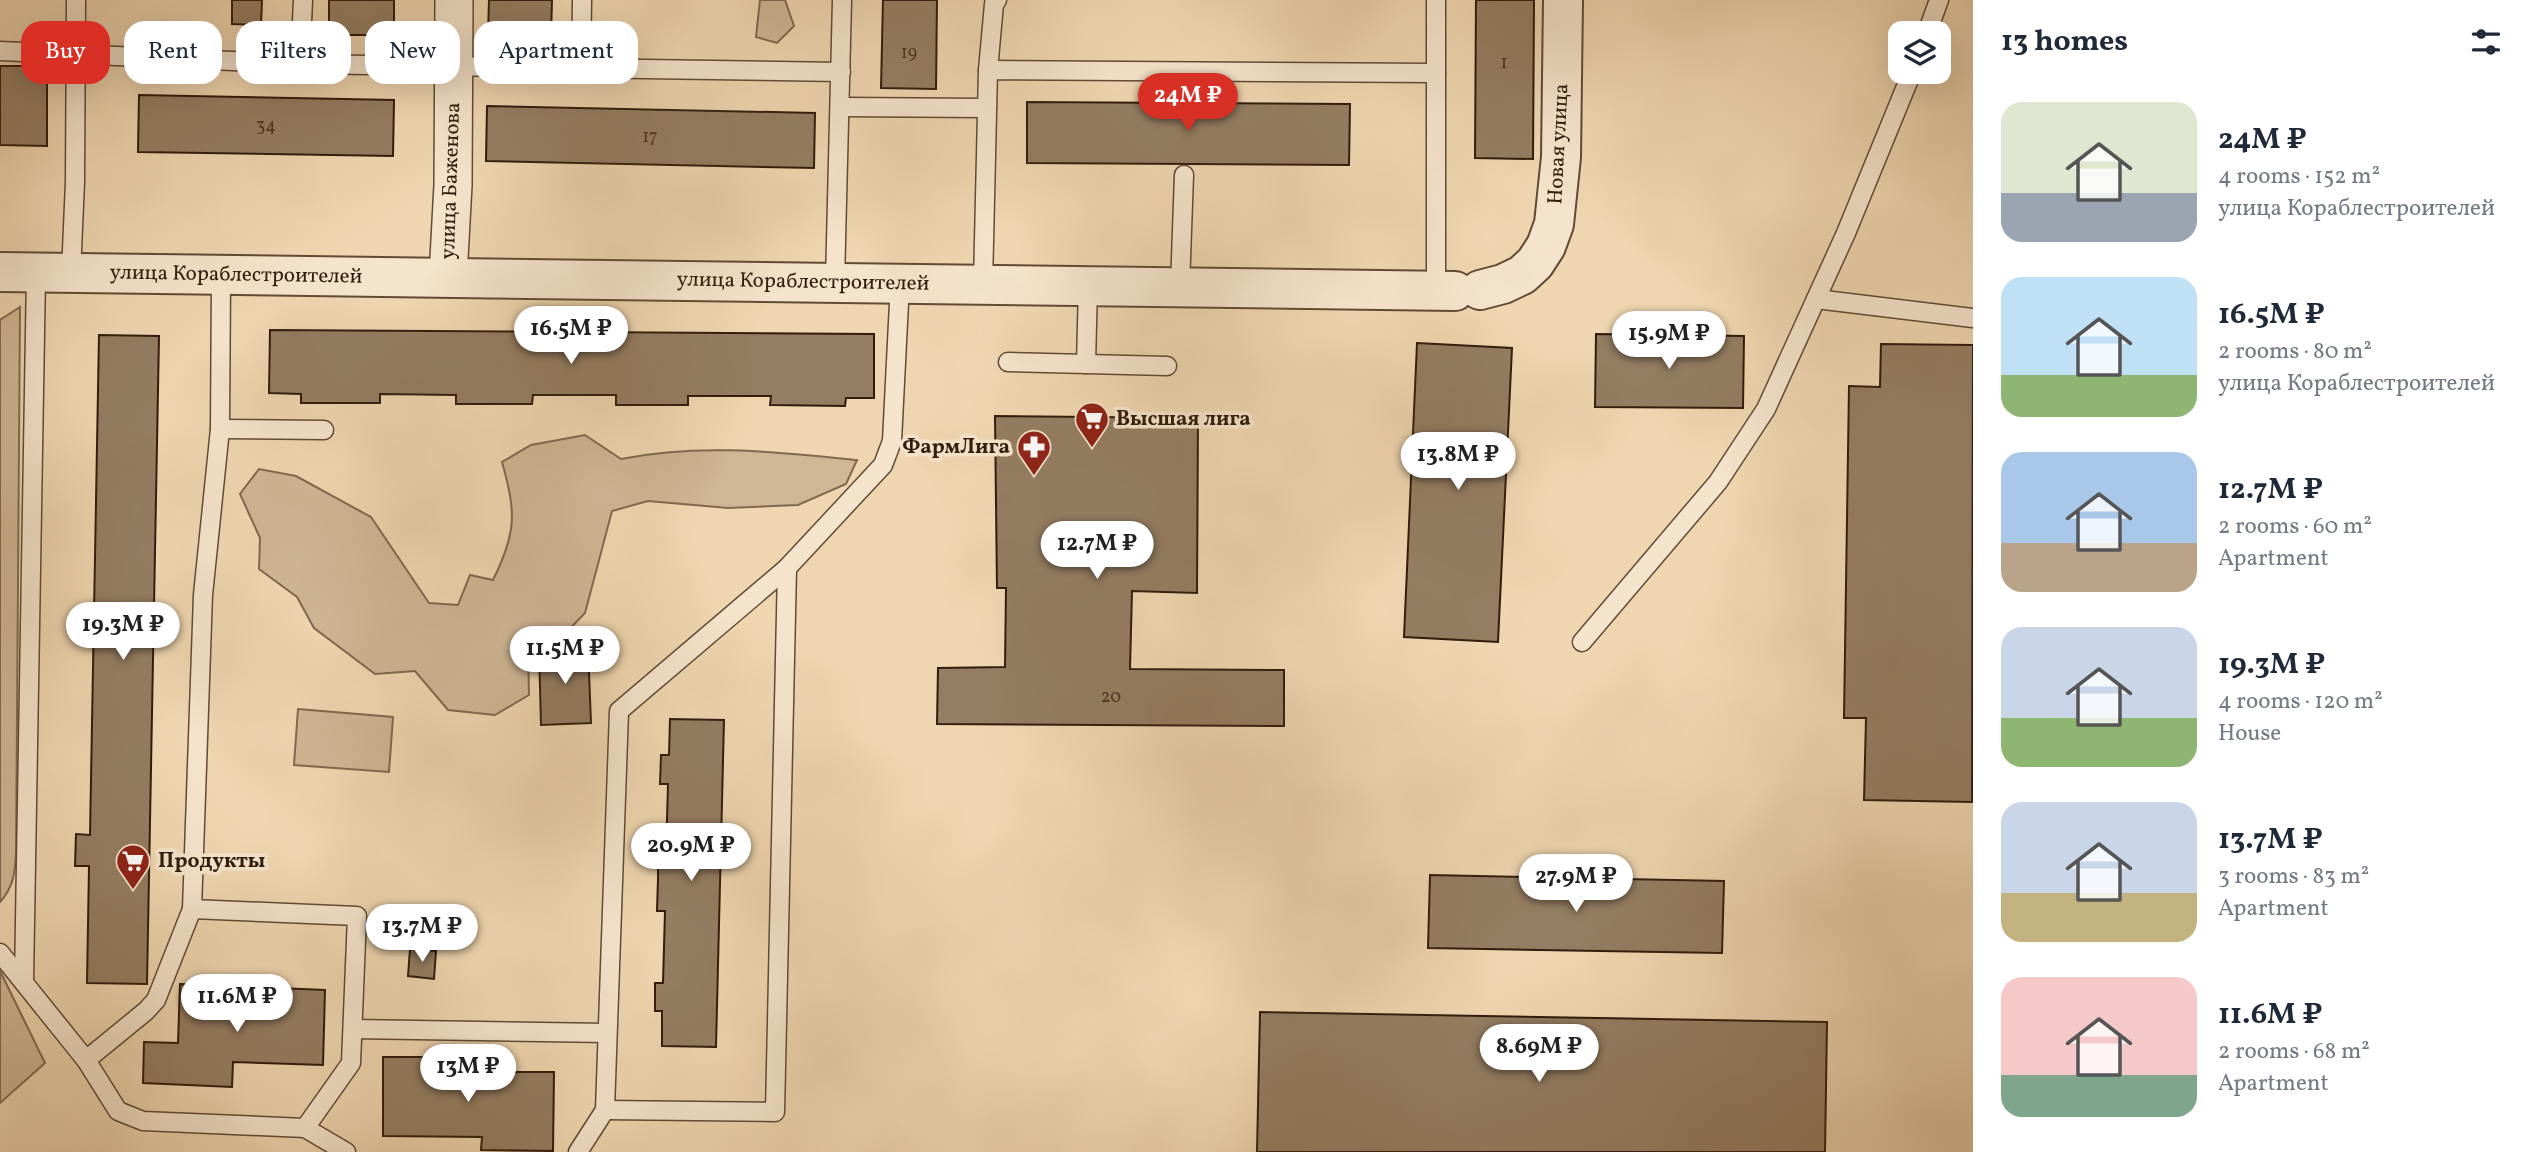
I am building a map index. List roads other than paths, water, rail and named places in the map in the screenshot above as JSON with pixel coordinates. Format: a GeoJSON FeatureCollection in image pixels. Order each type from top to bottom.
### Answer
{"type":"FeatureCollection","features":[{"type":"Feature","properties":{"kind":"street","name":"улица Баженова"},"geometry":{"type":"LineString","coordinates":[[454,0],[454,21]]}},
{"type":"Feature","properties":{"kind":"street","name":"Новая улица"},"geometry":{"type":"LineString","coordinates":[[1457,291],[1503,284],[1522,275],[1535,263],[1546,246],[1554,224],[1561,157],[1563,0]]}},
{"type":"Feature","properties":{"kind":"street","name":"улица Баженова"},"geometry":{"type":"LineString","coordinates":[[449,277],[454,84]]}},
{"type":"Feature","properties":{"kind":"street","name":"улица Кораблестроителей"},"geometry":{"type":"LineString","coordinates":[[35,272],[1457,291]]}},
{"type":"Feature","properties":{"kind":"lane"},"geometry":{"type":"LineString","coordinates":[[76,0],[76,21]]}},
{"type":"Feature","properties":{"kind":"lane"},"geometry":{"type":"LineString","coordinates":[[302,21],[303,0]]}},
{"type":"Feature","properties":{"kind":"lane"},"geometry":{"type":"LineString","coordinates":[[582,0],[582,21]]}},
{"type":"Feature","properties":{"kind":"lane"},"geometry":{"type":"LineString","coordinates":[[835,282],[842,0]]}},
{"type":"Feature","properties":{"kind":"lane"},"geometry":{"type":"LineString","coordinates":[[983,284],[988,70],[994,4],[997,0]]}},
{"type":"Feature","properties":{"kind":"lane"},"geometry":{"type":"LineString","coordinates":[[1436,0],[1436,73],[1457,291]]}},
{"type":"Feature","properties":{"kind":"lane"},"geometry":{"type":"LineString","coordinates":[[1931,21],[1939,0]]}},
{"type":"Feature","properties":{"kind":"lane"},"geometry":{"type":"LineString","coordinates":[[0,51],[21,52]]}},
{"type":"Feature","properties":{"kind":"lane"},"geometry":{"type":"LineString","coordinates":[[110,55],[236,61]]}},
{"type":"Feature","properties":{"kind":"lane"},"geometry":{"type":"LineString","coordinates":[[638,69],[841,72]]}},
{"type":"Feature","properties":{"kind":"lane"},"geometry":{"type":"LineString","coordinates":[[988,70],[1436,73]]}},
{"type":"Feature","properties":{"kind":"lane"},"geometry":{"type":"LineString","coordinates":[[24,981],[35,272],[70,84]]}},
{"type":"Feature","properties":{"kind":"lane"},"geometry":{"type":"LineString","coordinates":[[1582,642],[1718,482],[1766,409],[1878,159],[1907,84]]}},
{"type":"Feature","properties":{"kind":"lane"},"geometry":{"type":"LineString","coordinates":[[841,107],[987,108]]}},
{"type":"Feature","properties":{"kind":"lane"},"geometry":{"type":"LineString","coordinates":[[1180,286],[1184,174]]}},
{"type":"Feature","properties":{"kind":"lane"},"geometry":{"type":"LineString","coordinates":[[86,1060],[156,1000],[192,909],[203,595],[220,429],[221,275]]}},
{"type":"Feature","properties":{"kind":"lane"},"geometry":{"type":"LineString","coordinates":[[578,1152],[606,1110],[619,711],[787,568],[883,466],[892,441],[900,283]]}},
{"type":"Feature","properties":{"kind":"lane"},"geometry":{"type":"LineString","coordinates":[[1086,364],[1088,285]]}},
{"type":"Feature","properties":{"kind":"lane"},"geometry":{"type":"LineString","coordinates":[[1816,299],[1973,318]]}},
{"type":"Feature","properties":{"kind":"lane"},"geometry":{"type":"LineString","coordinates":[[1008,362],[1167,366]]}},
{"type":"Feature","properties":{"kind":"lane"},"geometry":{"type":"LineString","coordinates":[[220,429],[324,430]]}},
{"type":"Feature","properties":{"kind":"lane"},"geometry":{"type":"LineString","coordinates":[[606,1110],[775,1112],[787,568]]}},
{"type":"Feature","properties":{"kind":"lane"},"geometry":{"type":"LineString","coordinates":[[192,909],[357,916],[351,1063],[305,1128]]}},
{"type":"Feature","properties":{"kind":"lane"},"geometry":{"type":"LineString","coordinates":[[0,953],[86,1060],[118,1111],[143,1121],[305,1128],[346,1152]]}},
{"type":"Feature","properties":{"kind":"lane"},"geometry":{"type":"LineString","coordinates":[[353,1029],[607,1033]]}},
{"type":"Feature","properties":{"kind":"place","name":"Высшая лига"},"geometry":{"type":"Point","coordinates":[1092,449]}},
{"type":"Feature","properties":{"kind":"place","name":"ФармЛига"},"geometry":{"type":"Point","coordinates":[1034,477]}},
{"type":"Feature","properties":{"kind":"place","name":"Продукты"},"geometry":{"type":"Point","coordinates":[133,891]}}]}
